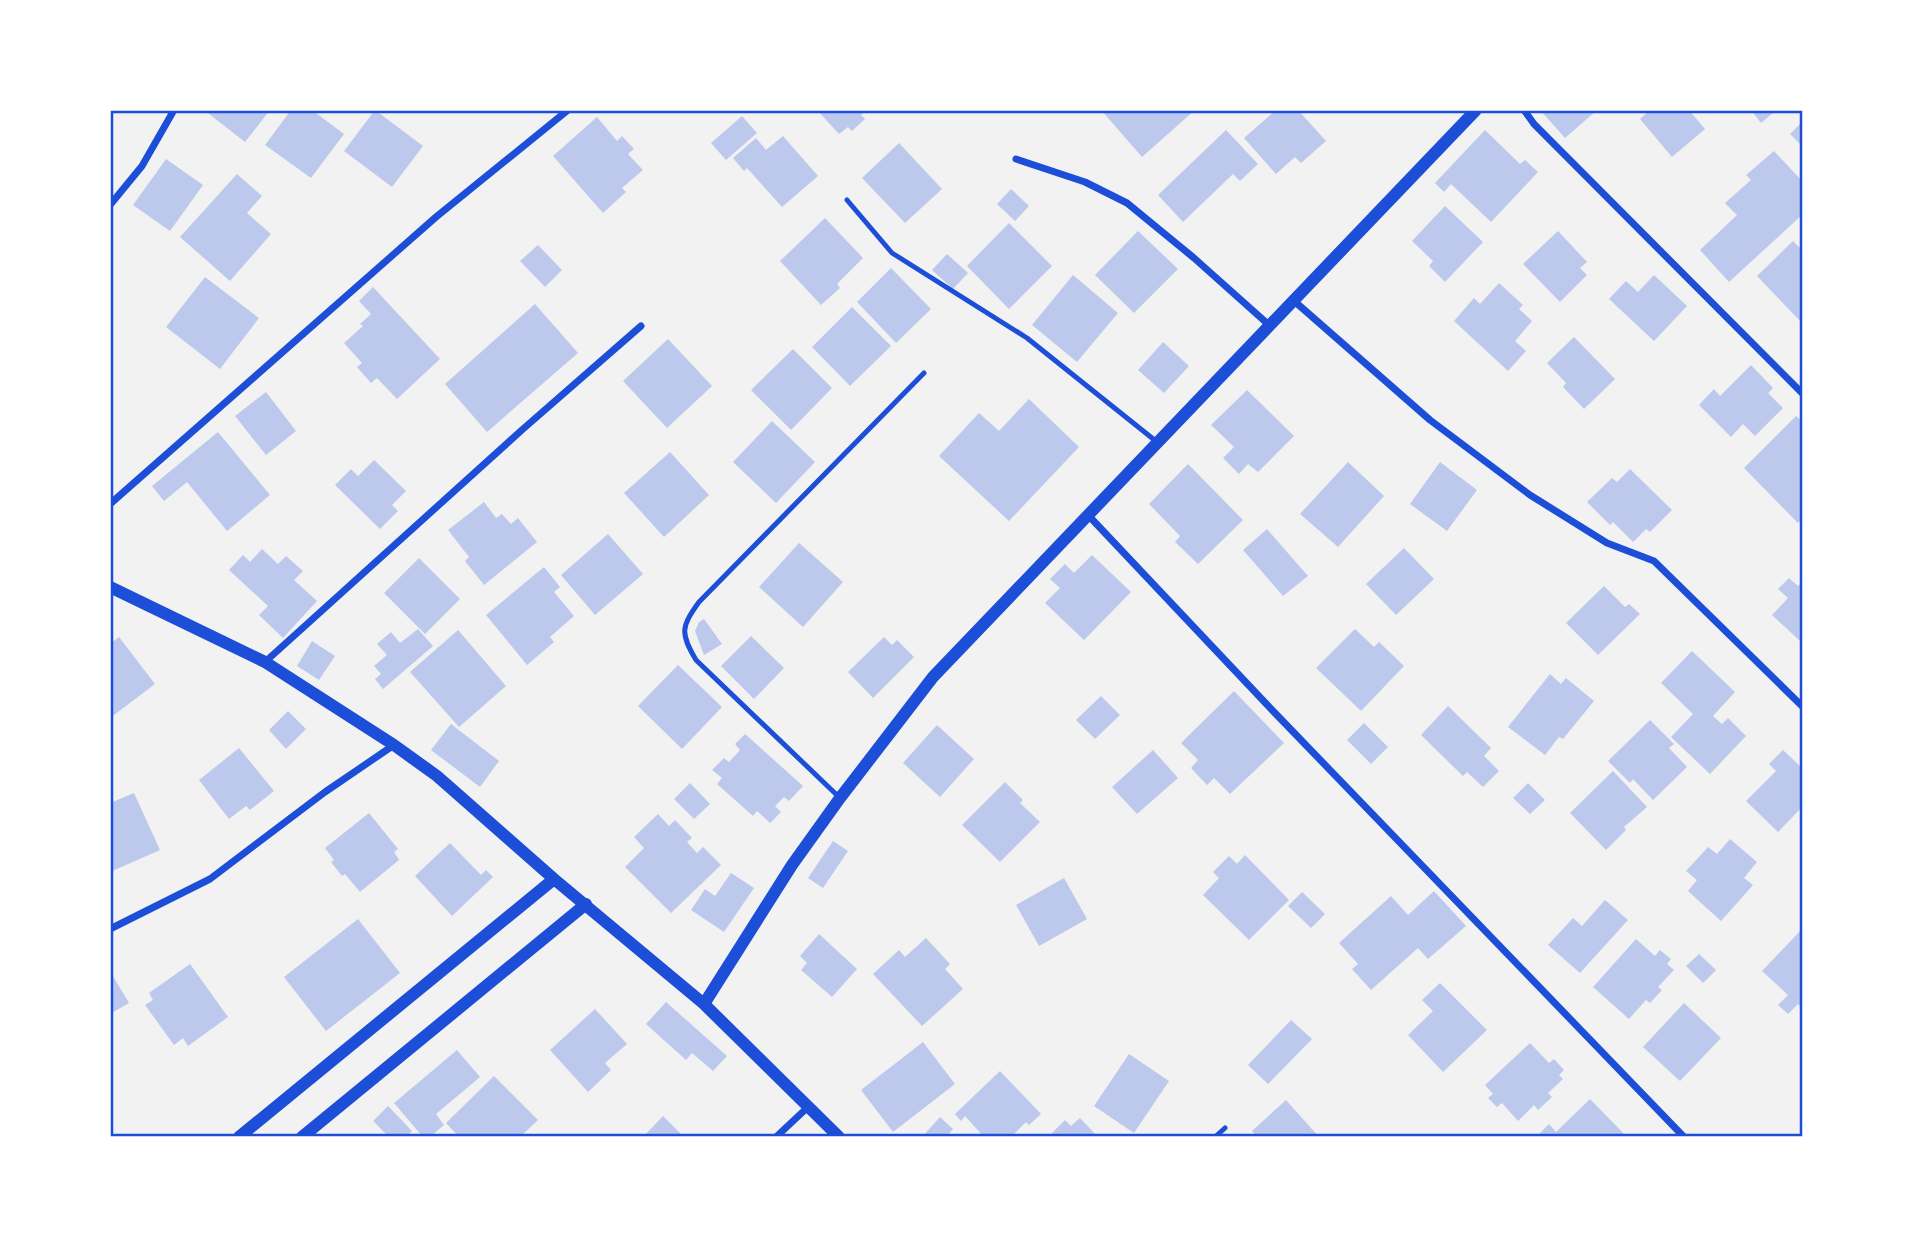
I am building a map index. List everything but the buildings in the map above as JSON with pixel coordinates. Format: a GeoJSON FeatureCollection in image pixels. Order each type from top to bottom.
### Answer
{"type":"FeatureCollection","features":[{"type":"Feature","properties":{"kind":"street"},"geometry":{"type":"LineString","coordinates":[[110,205],[142,166],[174,110]]}},
{"type":"Feature","properties":{"kind":"street"},"geometry":{"type":"LineString","coordinates":[[110,504],[436,217],[568,110]]}},
{"type":"Feature","properties":{"kind":"street"},"geometry":{"type":"LineString","coordinates":[[704,1004],[792,865],[933,677],[1476,110]]}},
{"type":"Feature","properties":{"kind":"street"},"geometry":{"type":"LineString","coordinates":[[1524,110],[1534,124],[1803,394]]}},
{"type":"Feature","properties":{"kind":"street"},"geometry":{"type":"LineString","coordinates":[[1016,159],[1085,183],[1127,203],[1270,326]]}},
{"type":"Feature","properties":{"kind":"street"},"geometry":{"type":"LineString","coordinates":[[1293,300],[1430,420],[1530,495],[1608,543],[1654,561],[1803,706]]}},
{"type":"Feature","properties":{"kind":"street"},"geometry":{"type":"LineString","coordinates":[[265,662],[641,326]]}},
{"type":"Feature","properties":{"kind":"street"},"geometry":{"type":"LineString","coordinates":[[1088,515],[1684,1137]]}},
{"type":"Feature","properties":{"kind":"street"},"geometry":{"type":"LineString","coordinates":[[110,587],[265,662],[394,745],[475,808],[554,879],[704,1004],[839,1137]]}},
{"type":"Feature","properties":{"kind":"street"},"geometry":{"type":"LineString","coordinates":[[110,929],[210,879],[325,792],[394,745]]}},
{"type":"Feature","properties":{"kind":"street"},"geometry":{"type":"LineString","coordinates":[[239,1137],[554,879]]}},
{"type":"Feature","properties":{"kind":"street"},"geometry":{"type":"LineString","coordinates":[[302,1137],[586,904]]}},
{"type":"Feature","properties":{"kind":"street"},"geometry":{"type":"LineString","coordinates":[[776,1137],[808,1107]]}},
{"type":"Feature","properties":{"kind":"lane"},"geometry":{"type":"LineString","coordinates":[[846,200],[892,253],[1027,338],[1157,442]]}},
{"type":"Feature","properties":{"kind":"lane"},"geometry":{"type":"LineString","coordinates":[[840,798],[696,660],[687,643],[685,622],[699,601],[923,373]]}},
{"type":"Feature","properties":{"kind":"lane"},"geometry":{"type":"LineString","coordinates":[[1215,1137],[1225,1128]]}}]}
